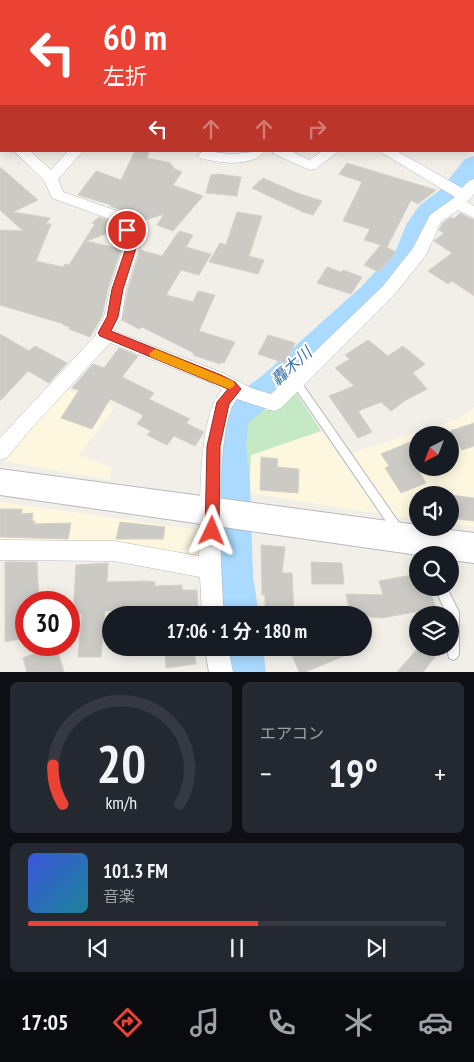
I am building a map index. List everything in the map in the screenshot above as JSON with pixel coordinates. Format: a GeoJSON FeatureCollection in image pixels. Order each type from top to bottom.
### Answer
{"type":"FeatureCollection","features":[{"type":"Feature","properties":{"kind":"street"},"geometry":{"type":"LineString","coordinates":[[22,152],[51,178],[57,195],[121,218],[133,242],[118,289],[113,317],[104,333],[217,378],[240,392],[274,403],[388,290],[420,251],[435,219],[465,194]]}},
{"type":"Feature","properties":{"kind":"street"},"geometry":{"type":"LineString","coordinates":[[51,178],[75,152]]}},
{"type":"Feature","properties":{"kind":"street"},"geometry":{"type":"LineString","coordinates":[[205,155],[247,158],[256,152]]}},
{"type":"Feature","properties":{"kind":"street"},"geometry":{"type":"LineString","coordinates":[[281,152],[310,166],[331,152]]}},
{"type":"Feature","properties":{"kind":"street"},"geometry":{"type":"LineString","coordinates":[[388,152],[465,194],[474,213]]}},
{"type":"Feature","properties":{"kind":"street"},"geometry":{"type":"LineString","coordinates":[[0,452],[21,426],[107,335]]}},
{"type":"Feature","properties":{"kind":"street"},"geometry":{"type":"LineString","coordinates":[[212,606],[210,568],[229,515],[214,446],[223,402],[240,392]]}},
{"type":"Feature","properties":{"kind":"street"},"geometry":{"type":"LineString","coordinates":[[0,482],[229,515],[409,544],[474,548]]}},
{"type":"Feature","properties":{"kind":"street"},"geometry":{"type":"LineString","coordinates":[[0,550],[114,551],[210,568]]}},
{"type":"Feature","properties":{"kind":"street"},"geometry":{"type":"LineString","coordinates":[[218,656],[221,672]]}},
{"type":"Feature","properties":{"kind":"lane"},"geometry":{"type":"LineString","coordinates":[[296,382],[409,544]]}},
{"type":"Feature","properties":{"kind":"shaded area"},"geometry":{"type":"Polygon","coordinates":[[[60,387],[115,407],[79,455],[111,467],[110,480],[4,461],[15,439],[60,387]]]}},
{"type":"Feature","properties":{"kind":"shaded area"},"geometry":{"type":"Polygon","coordinates":[[[474,407],[474,527],[459,525],[459,486],[409,486],[409,518],[394,516],[352,453],[409,435],[409,476],[459,476],[459,426],[436,426],[458,419],[474,407]]]}},
{"type":"Feature","properties":{"kind":"shaded area"},"geometry":{"type":"Polygon","coordinates":[[[321,431],[381,514],[249,493],[251,455],[321,431]]]}},
{"type":"Feature","properties":{"kind":"shaded area"},"geometry":{"type":"Polygon","coordinates":[[[0,502],[206,531],[202,561],[0,545],[0,502]]]}},
{"type":"Feature","properties":{"kind":"green space"},"geometry":{"type":"Polygon","coordinates":[[[295,391],[321,431],[251,455],[249,493],[239,448],[253,410],[274,410],[295,391]]]}},
{"type":"Feature","properties":{"kind":"building"},"geometry":{"type":"Polygon","coordinates":[[[135,152],[149,152],[147,158],[171,163],[170,165],[173,168],[182,172],[173,185],[203,196],[173,231],[157,225],[164,214],[134,224],[127,212],[78,195],[96,171],[121,180],[135,152]]]}},
{"type":"Feature","properties":{"kind":"building"},"geometry":{"type":"Polygon","coordinates":[[[347,163],[436,190],[418,204],[411,200],[387,247],[384,246],[396,252],[379,272],[364,265],[381,245],[364,240],[370,229],[343,221],[362,182],[339,174],[347,163]]]}},
{"type":"Feature","properties":{"kind":"building"},"geometry":{"type":"Polygon","coordinates":[[[0,167],[38,200],[13,212],[50,218],[46,224],[51,224],[36,261],[63,267],[65,264],[69,265],[95,224],[92,223],[99,217],[114,222],[117,230],[86,241],[121,249],[108,288],[102,316],[90,337],[69,329],[70,327],[64,324],[0,305],[0,230],[23,231],[0,210],[0,167]]]}},
{"type":"Feature","properties":{"kind":"building"},"geometry":{"type":"Polygon","coordinates":[[[211,175],[241,177],[237,196],[206,193],[211,175]]]}},
{"type":"Feature","properties":{"kind":"building"},"geometry":{"type":"Polygon","coordinates":[[[263,178],[297,193],[322,201],[313,215],[303,212],[252,188],[263,178]]]}},
{"type":"Feature","properties":{"kind":"building"},"geometry":{"type":"Polygon","coordinates":[[[237,212],[262,216],[249,256],[264,260],[258,274],[209,262],[220,243],[226,245],[237,212]]]}},
{"type":"Feature","properties":{"kind":"building"},"geometry":{"type":"Polygon","coordinates":[[[460,213],[474,220],[474,296],[452,281],[448,284],[428,271],[452,253],[434,241],[444,233],[439,230],[443,223],[451,217],[454,219],[460,213]]]}},
{"type":"Feature","properties":{"kind":"building"},"geometry":{"type":"Polygon","coordinates":[[[179,231],[193,235],[186,247],[211,254],[199,275],[181,270],[166,295],[193,302],[198,291],[215,295],[199,331],[235,342],[224,363],[221,362],[220,364],[193,355],[194,353],[142,327],[139,329],[122,320],[128,289],[140,250],[162,256],[179,231]]]}},
{"type":"Feature","properties":{"kind":"building"},"geometry":{"type":"Polygon","coordinates":[[[327,267],[341,272],[343,270],[362,277],[351,294],[317,283],[327,267]]]}},
{"type":"Feature","properties":{"kind":"building"},"geometry":{"type":"Polygon","coordinates":[[[0,334],[29,351],[35,346],[67,363],[49,383],[28,371],[0,401],[0,334]]]}},
{"type":"Feature","properties":{"kind":"building"},"geometry":{"type":"Polygon","coordinates":[[[268,335],[295,343],[285,363],[258,354],[268,335]]]}},
{"type":"Feature","properties":{"kind":"building"},"geometry":{"type":"Polygon","coordinates":[[[368,340],[388,356],[403,346],[425,364],[413,373],[427,389],[406,400],[391,411],[381,402],[358,411],[372,432],[358,438],[329,396],[354,386],[335,368],[350,359],[345,355],[368,340]]]}},
{"type":"Feature","properties":{"kind":"building"},"geometry":{"type":"Polygon","coordinates":[[[119,348],[138,356],[122,377],[154,393],[149,399],[190,419],[186,423],[204,432],[195,446],[174,436],[167,445],[147,435],[151,431],[137,424],[143,416],[141,414],[110,399],[92,429],[61,418],[79,390],[72,388],[93,364],[104,368],[119,348]]]}},
{"type":"Feature","properties":{"kind":"building"},"geometry":{"type":"Polygon","coordinates":[[[474,423],[474,446],[462,450],[459,445],[459,428],[474,423]]]}},
{"type":"Feature","properties":{"kind":"building"},"geometry":{"type":"Polygon","coordinates":[[[409,442],[409,476],[422,476],[426,483],[418,486],[409,486],[409,490],[401,493],[385,468],[389,466],[381,454],[409,442]]]}},
{"type":"Feature","properties":{"kind":"building"},"geometry":{"type":"Polygon","coordinates":[[[261,457],[278,459],[277,467],[299,469],[298,493],[260,490],[261,457]]]}},
{"type":"Feature","properties":{"kind":"building"},"geometry":{"type":"Polygon","coordinates":[[[459,496],[474,498],[474,521],[459,519],[459,496]]]}},
{"type":"Feature","properties":{"kind":"building"},"geometry":{"type":"Polygon","coordinates":[[[0,509],[22,509],[22,514],[33,513],[32,521],[35,521],[34,524],[71,523],[68,539],[0,537],[0,509]]]}},
{"type":"Feature","properties":{"kind":"building"},"geometry":{"type":"Polygon","coordinates":[[[120,522],[165,527],[163,539],[116,539],[120,522]]]}},
{"type":"Feature","properties":{"kind":"building"},"geometry":{"type":"Polygon","coordinates":[[[261,545],[285,547],[282,573],[292,573],[294,606],[265,606],[265,595],[262,595],[261,545]]]}},
{"type":"Feature","properties":{"kind":"building"},"geometry":{"type":"Polygon","coordinates":[[[5,562],[37,562],[38,591],[15,591],[15,640],[5,642],[5,562]]]}},
{"type":"Feature","properties":{"kind":"building"},"geometry":{"type":"Polygon","coordinates":[[[311,562],[342,563],[344,584],[312,584],[311,562]]]}},
{"type":"Feature","properties":{"kind":"building"},"geometry":{"type":"Polygon","coordinates":[[[108,563],[107,582],[145,581],[155,582],[155,586],[182,585],[182,590],[197,590],[198,606],[102,606],[101,657],[78,657],[80,656],[82,614],[80,614],[80,591],[74,591],[76,565],[108,563]]]}},
{"type":"Feature","properties":{"kind":"building"},"geometry":{"type":"Polygon","coordinates":[[[409,576],[409,596],[432,596],[435,606],[409,606],[409,613],[382,618],[372,617],[372,606],[349,606],[346,594],[383,595],[379,581],[409,576]]]}},
{"type":"Feature","properties":{"kind":"building"},"geometry":{"type":"Polygon","coordinates":[[[28,656],[59,656],[64,672],[27,672],[23,658],[28,656]]]}},
{"type":"Feature","properties":{"kind":"building"},"geometry":{"type":"Polygon","coordinates":[[[165,656],[195,656],[196,664],[166,668],[165,656]]]}},
{"type":"Feature","properties":{"kind":"building"},"geometry":{"type":"Polygon","coordinates":[[[292,656],[344,656],[305,672],[299,672],[292,656]]]}},
{"type":"Feature","properties":{"kind":"building"},"geometry":{"type":"Polygon","coordinates":[[[411,656],[436,656],[423,672],[397,672],[411,656]]]}},
{"type":"Feature","properties":{"kind":"waterway","name":"轟木川"},"geometry":{"type":"LineString","coordinates":[[238,606],[234,577],[233,481],[229,445],[234,417],[243,407],[274,384],[371,294],[408,254],[420,223],[429,211],[449,196],[474,164]]}},
{"type":"Feature","properties":{"kind":"waterway","name":"轟木川"},"geometry":{"type":"LineString","coordinates":[[244,656],[246,672]]}},
{"type":"Feature","properties":{"kind":"slow traffic"},"geometry":{"type":"LineString","coordinates":[[155,354],[229,384]]}},
{"type":"Feature","properties":{"kind":"route"},"geometry":{"type":"LineString","coordinates":[[127,230],[133,242],[118,289],[113,317],[104,333],[217,378],[235,389],[223,402],[214,446],[212,531]]}}]}
